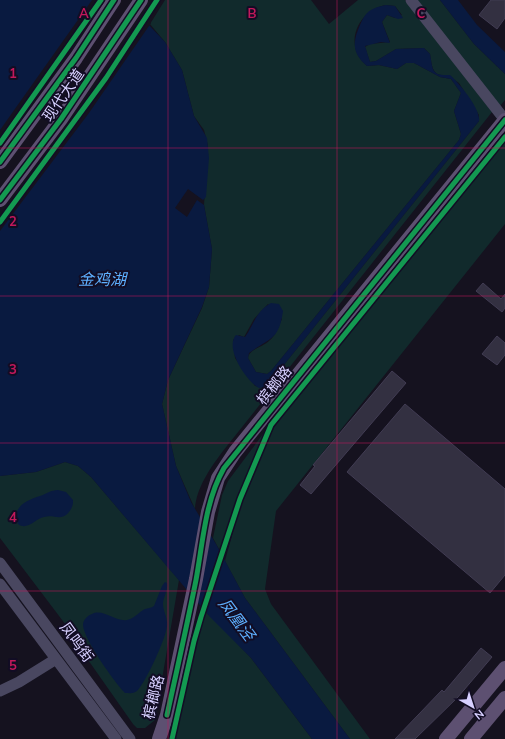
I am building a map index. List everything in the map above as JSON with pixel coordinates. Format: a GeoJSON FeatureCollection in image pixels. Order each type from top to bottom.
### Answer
{"type":"FeatureCollection","features":[{"type":"Feature","properties":{"kind":"main road","name":"现代大道"},"geometry":{"type":"LineString","coordinates":[[0,162],[76,58],[114,0]]}},
{"type":"Feature","properties":{"kind":"main road","name":"现代大道"},"geometry":{"type":"LineString","coordinates":[[0,200],[65,113],[141,0]]}},
{"type":"Feature","properties":{"kind":"main road","name":"槟榔路"},"geometry":{"type":"LineString","coordinates":[[159,739],[168,715],[206,522],[218,478],[235,452],[505,120]]}},
{"type":"Feature","properties":{"kind":"main road"},"geometry":{"type":"LineString","coordinates":[[446,739],[505,668]]}},
{"type":"Feature","properties":{"kind":"main road"},"geometry":{"type":"LineString","coordinates":[[471,739],[505,698]]}},
{"type":"Feature","properties":{"kind":"street"},"geometry":{"type":"LineString","coordinates":[[411,0],[505,120]]}},
{"type":"Feature","properties":{"kind":"street","name":"凤鸣街"},"geometry":{"type":"LineString","coordinates":[[0,563],[130,739]]}},
{"type":"Feature","properties":{"kind":"street","name":"凤鸣街"},"geometry":{"type":"LineString","coordinates":[[0,584],[116,739]]}},
{"type":"Feature","properties":{"kind":"street"},"geometry":{"type":"LineString","coordinates":[[0,691],[19,682],[56,659]]}},
{"type":"Feature","properties":{"kind":"green space"},"geometry":{"type":"Polygon","coordinates":[[[165,0],[311,0],[329,24],[358,0],[405,0],[492,112],[223,451],[209,471],[201,486],[195,509],[176,466],[162,404],[168,380],[202,308],[209,287],[212,249],[204,205],[208,146],[204,130],[194,116],[182,70],[165,42],[150,24],[165,0]],[[386,5],[376,8],[361,21],[355,39],[355,48],[359,58],[367,66],[379,65],[397,69],[406,63],[414,63],[440,77],[451,79],[461,93],[454,111],[461,134],[459,140],[271,371],[267,374],[256,372],[248,358],[251,352],[271,339],[277,331],[282,319],[268,304],[254,319],[244,337],[239,335],[233,340],[235,358],[255,386],[264,388],[267,386],[479,121],[479,115],[459,83],[447,75],[438,74],[434,70],[430,54],[424,48],[396,49],[376,61],[370,62],[365,47],[370,44],[390,42],[382,22],[387,15],[395,18],[402,15],[395,6],[386,5]]]}},
{"type":"Feature","properties":{"kind":"green space"},"geometry":{"type":"Polygon","coordinates":[[[416,0],[440,0],[474,44],[505,74],[505,100],[500,106],[416,0]]]}},
{"type":"Feature","properties":{"kind":"green space"},"geometry":{"type":"Polygon","coordinates":[[[505,136],[505,224],[276,511],[265,589],[271,604],[370,739],[350,739],[245,598],[225,561],[238,513],[269,435],[278,421],[505,136]]]}},
{"type":"Feature","properties":{"kind":"green space"},"geometry":{"type":"Polygon","coordinates":[[[266,430],[236,504],[220,551],[213,538],[222,495],[228,481],[266,430]]]}},
{"type":"Feature","properties":{"kind":"green space"},"geometry":{"type":"Polygon","coordinates":[[[65,462],[78,466],[91,477],[179,580],[155,720],[145,728],[137,728],[133,724],[86,657],[78,641],[0,538],[0,476],[36,472],[65,462]]]}},
{"type":"Feature","properties":{"kind":"green space"},"geometry":{"type":"Polygon","coordinates":[[[200,605],[251,658],[312,739],[173,739],[200,605]]]}},
{"type":"Feature","properties":{"kind":"water","name":"金鸡湖"},"geometry":{"type":"Polygon","coordinates":[[[0,0],[125,0],[165,42],[182,70],[194,116],[207,138],[209,158],[206,197],[203,200],[188,189],[175,208],[187,217],[197,200],[204,205],[212,249],[209,287],[202,307],[168,380],[162,404],[176,466],[191,502],[245,598],[350,739],[312,739],[251,658],[210,617],[91,477],[78,466],[65,462],[36,472],[0,476],[0,0]]]}},
{"type":"Feature","properties":{"kind":"water"},"geometry":{"type":"Polygon","coordinates":[[[440,0],[458,0],[477,25],[505,52],[505,74],[474,44],[440,0]]]}},
{"type":"Feature","properties":{"kind":"water"},"geometry":{"type":"Polygon","coordinates":[[[386,5],[395,6],[403,18],[398,19],[387,15],[382,22],[390,43],[381,42],[365,46],[370,62],[376,61],[396,49],[424,48],[430,54],[434,71],[439,74],[450,75],[464,90],[477,110],[479,121],[267,386],[259,388],[254,385],[238,364],[233,348],[233,341],[236,335],[245,337],[261,310],[271,303],[279,304],[283,311],[276,334],[249,353],[248,358],[256,372],[267,374],[271,371],[459,140],[461,134],[454,111],[461,93],[451,79],[440,77],[414,63],[406,63],[397,69],[379,65],[367,66],[359,58],[355,50],[355,40],[363,19],[371,10],[386,5]]]}},
{"type":"Feature","properties":{"kind":"water"},"geometry":{"type":"Polygon","coordinates":[[[58,490],[66,492],[73,500],[71,509],[65,516],[44,517],[25,526],[18,524],[16,518],[18,509],[25,502],[51,491],[58,490]]]}},
{"type":"Feature","properties":{"kind":"water"},"geometry":{"type":"Polygon","coordinates":[[[165,582],[167,583],[167,586],[163,604],[167,623],[166,632],[150,670],[141,686],[134,693],[125,693],[107,671],[88,640],[84,631],[84,621],[88,616],[96,613],[105,614],[123,620],[132,618],[145,609],[154,606],[165,582]]]}},
{"type":"Feature","properties":{"kind":"pier"},"geometry":{"type":"Polygon","coordinates":[[[92,0],[128,0],[151,23],[89,113],[0,231],[0,130],[92,0]]]}},
{"type":"Feature","properties":{"kind":"building"},"geometry":{"type":"Polygon","coordinates":[[[491,0],[505,0],[505,18],[497,29],[479,15],[491,0]]]}},
{"type":"Feature","properties":{"kind":"building"},"geometry":{"type":"Polygon","coordinates":[[[483,283],[501,299],[505,294],[505,308],[502,312],[476,291],[483,283]]]}},
{"type":"Feature","properties":{"kind":"building"},"geometry":{"type":"Polygon","coordinates":[[[497,336],[505,343],[505,355],[497,365],[482,354],[497,336]]]}},
{"type":"Feature","properties":{"kind":"building"},"geometry":{"type":"Polygon","coordinates":[[[392,371],[406,383],[311,494],[300,485],[315,466],[313,465],[392,371]]]}},
{"type":"Feature","properties":{"kind":"building"},"geometry":{"type":"Polygon","coordinates":[[[405,404],[505,489],[505,575],[490,593],[347,472],[405,404]]]}},
{"type":"Feature","properties":{"kind":"building"},"geometry":{"type":"Polygon","coordinates":[[[481,648],[492,657],[458,697],[415,739],[395,739],[442,690],[444,692],[481,648]]]}},
{"type":"Feature","properties":{"kind":"cycle path"},"geometry":{"type":"LineString","coordinates":[[0,143],[101,0]]}},
{"type":"Feature","properties":{"kind":"cycle path"},"geometry":{"type":"LineString","coordinates":[[0,162],[76,58],[114,0]]}},
{"type":"Feature","properties":{"kind":"cycle path"},"geometry":{"type":"LineString","coordinates":[[0,200],[61,119],[141,0]]}},
{"type":"Feature","properties":{"kind":"cycle path"},"geometry":{"type":"LineString","coordinates":[[0,222],[106,78],[157,0]]}},
{"type":"Feature","properties":{"kind":"cycle path"},"geometry":{"type":"LineString","coordinates":[[167,715],[186,631],[209,508],[224,468],[505,120]]}},
{"type":"Feature","properties":{"kind":"cycle path"},"geometry":{"type":"LineString","coordinates":[[172,739],[194,641],[201,617],[240,499],[271,425],[505,137]]}},
{"type":"Feature","properties":{"kind":"water label","name":"凤凰泾"},"geometry":{"type":"Point","coordinates":[237,619]}}]}
